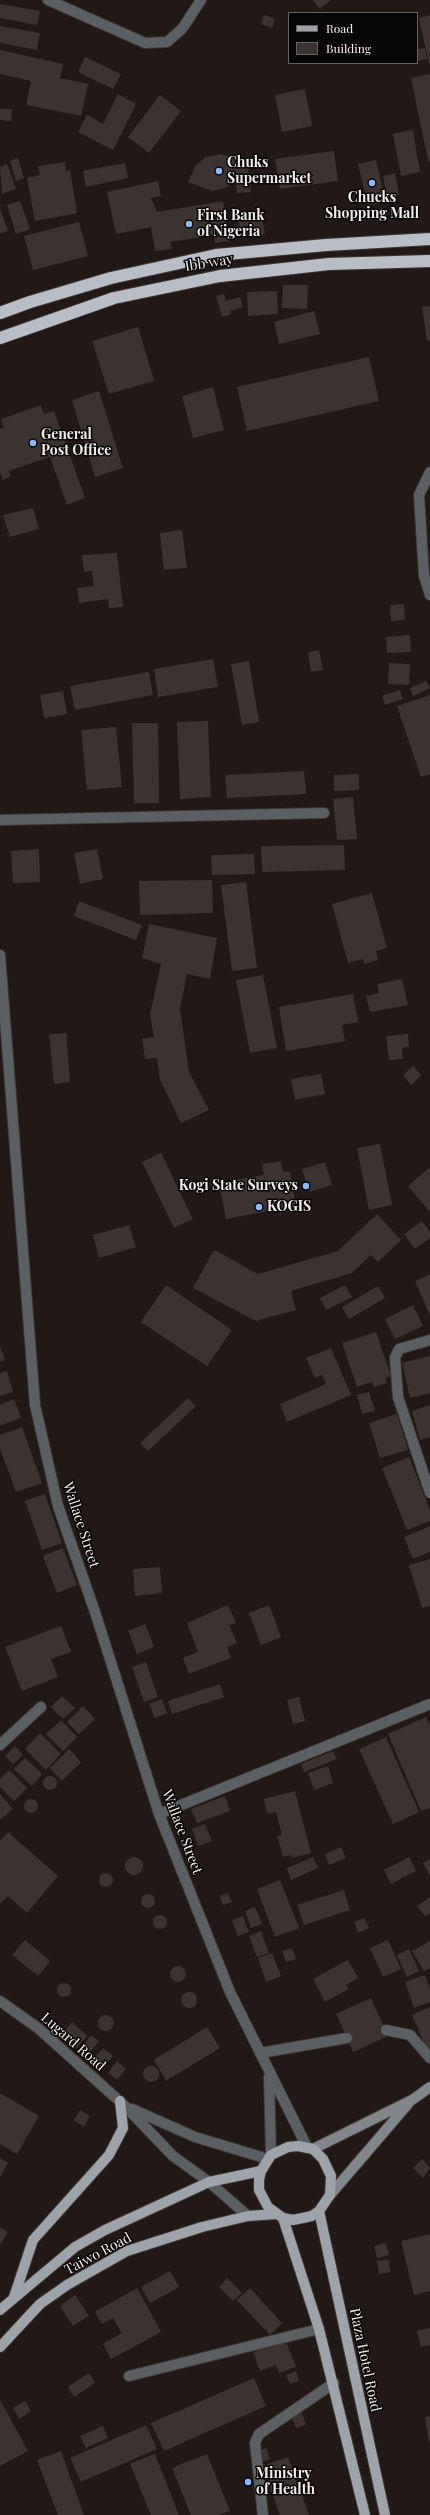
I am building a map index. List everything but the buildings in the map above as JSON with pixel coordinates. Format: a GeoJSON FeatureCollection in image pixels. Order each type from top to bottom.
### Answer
{"type":"FeatureCollection","features":[{"type":"Feature","properties":{"kind":"highway"},"geometry":{"type":"LineString","coordinates":[[0,313],[30,302],[111,278],[216,255],[326,244],[430,239]]}},
{"type":"Feature","properties":{"kind":"highway","name":"Ibb way"},"geometry":{"type":"LineString","coordinates":[[0,338],[114,298],[220,276],[329,264],[430,261]]}},
{"type":"Feature","properties":{"kind":"main road"},"geometry":{"type":"LineString","coordinates":[[14,2297],[33,2240],[109,2155],[123,2128],[123,2104]]}},
{"type":"Feature","properties":{"kind":"main road"},"geometry":{"type":"LineString","coordinates":[[288,2147],[310,2148],[323,2159],[331,2176],[330,2195],[319,2211],[302,2219],[280,2216],[268,2207],[259,2190],[261,2171],[270,2157],[288,2147]]}},
{"type":"Feature","properties":{"kind":"main road","name":"Taiwo Road"},"geometry":{"type":"LineString","coordinates":[[0,2310],[75,2247],[105,2230],[209,2182],[261,2171]]}},
{"type":"Feature","properties":{"kind":"main road","name":"Plaza Hotel Road"},"geometry":{"type":"LineString","coordinates":[[319,2211],[385,2515]]}},
{"type":"Feature","properties":{"kind":"main road","name":"Taiwo Road"},"geometry":{"type":"LineString","coordinates":[[0,2346],[40,2304],[67,2285],[127,2251],[202,2227],[248,2216],[280,2216]]}},
{"type":"Feature","properties":{"kind":"main road"},"geometry":{"type":"LineString","coordinates":[[280,2216],[319,2329],[334,2383],[365,2515]]}},
{"type":"Feature","properties":{"kind":"street"},"geometry":{"type":"LineString","coordinates":[[48,0],[145,43],[168,42],[182,29],[201,0]]}},
{"type":"Feature","properties":{"kind":"street"},"geometry":{"type":"LineString","coordinates":[[430,472],[419,495],[424,576],[430,595]]}},
{"type":"Feature","properties":{"kind":"street"},"geometry":{"type":"LineString","coordinates":[[0,820],[324,813]]}},
{"type":"Feature","properties":{"kind":"street","name":"Wallace Street"},"geometry":{"type":"LineString","coordinates":[[0,955],[35,1406],[58,1506],[95,1612],[159,1814],[230,1992],[269,2073],[310,2148]]}},
{"type":"Feature","properties":{"kind":"street"},"geometry":{"type":"LineString","coordinates":[[430,1340],[399,1349],[395,1358],[398,1397],[430,1493]]}},
{"type":"Feature","properties":{"kind":"street"},"geometry":{"type":"LineString","coordinates":[[159,1814],[430,1704]]}},
{"type":"Feature","properties":{"kind":"street"},"geometry":{"type":"LineString","coordinates":[[0,1745],[41,1707]]}},
{"type":"Feature","properties":{"kind":"street","name":"Lugard Road"},"geometry":{"type":"LineString","coordinates":[[0,2001],[38,2028],[123,2104]]}},
{"type":"Feature","properties":{"kind":"street"},"geometry":{"type":"LineString","coordinates":[[386,2030],[410,2035],[430,2058]]}},
{"type":"Feature","properties":{"kind":"street"},"geometry":{"type":"LineString","coordinates":[[260,2053],[347,2038]]}},
{"type":"Feature","properties":{"kind":"street"},"geometry":{"type":"LineString","coordinates":[[123,2104],[195,2137],[270,2157],[269,2073]]}},
{"type":"Feature","properties":{"kind":"street"},"geometry":{"type":"LineString","coordinates":[[310,2148],[412,2100],[430,2087]]}},
{"type":"Feature","properties":{"kind":"street"},"geometry":{"type":"LineString","coordinates":[[330,2195],[412,2100]]}},
{"type":"Feature","properties":{"kind":"street"},"geometry":{"type":"LineString","coordinates":[[123,2104],[173,2156],[209,2182],[248,2216]]}},
{"type":"Feature","properties":{"kind":"street"},"geometry":{"type":"LineString","coordinates":[[129,2376],[319,2329]]}},
{"type":"Feature","properties":{"kind":"street"},"geometry":{"type":"LineString","coordinates":[[263,2515],[254,2443],[259,2434],[334,2383]]}},
{"type":"Feature","properties":{"kind":"place","name":"Chuks Supermarket"},"geometry":{"type":"Point","coordinates":[219,171]}},
{"type":"Feature","properties":{"kind":"place","name":"Chucks Shopping Mall"},"geometry":{"type":"Point","coordinates":[372,183]}},
{"type":"Feature","properties":{"kind":"place","name":"First Bank of Nigeria"},"geometry":{"type":"Point","coordinates":[189,224]}},
{"type":"Feature","properties":{"kind":"place","name":"General Post Office"},"geometry":{"type":"Point","coordinates":[33,443]}},
{"type":"Feature","properties":{"kind":"place","name":"Kogi State Surveys"},"geometry":{"type":"Point","coordinates":[306,1186]}},
{"type":"Feature","properties":{"kind":"place","name":"KOGIS"},"geometry":{"type":"Point","coordinates":[259,1207]}},
{"type":"Feature","properties":{"kind":"place","name":"Ministry of Health"},"geometry":{"type":"Point","coordinates":[248,2482]}}]}
